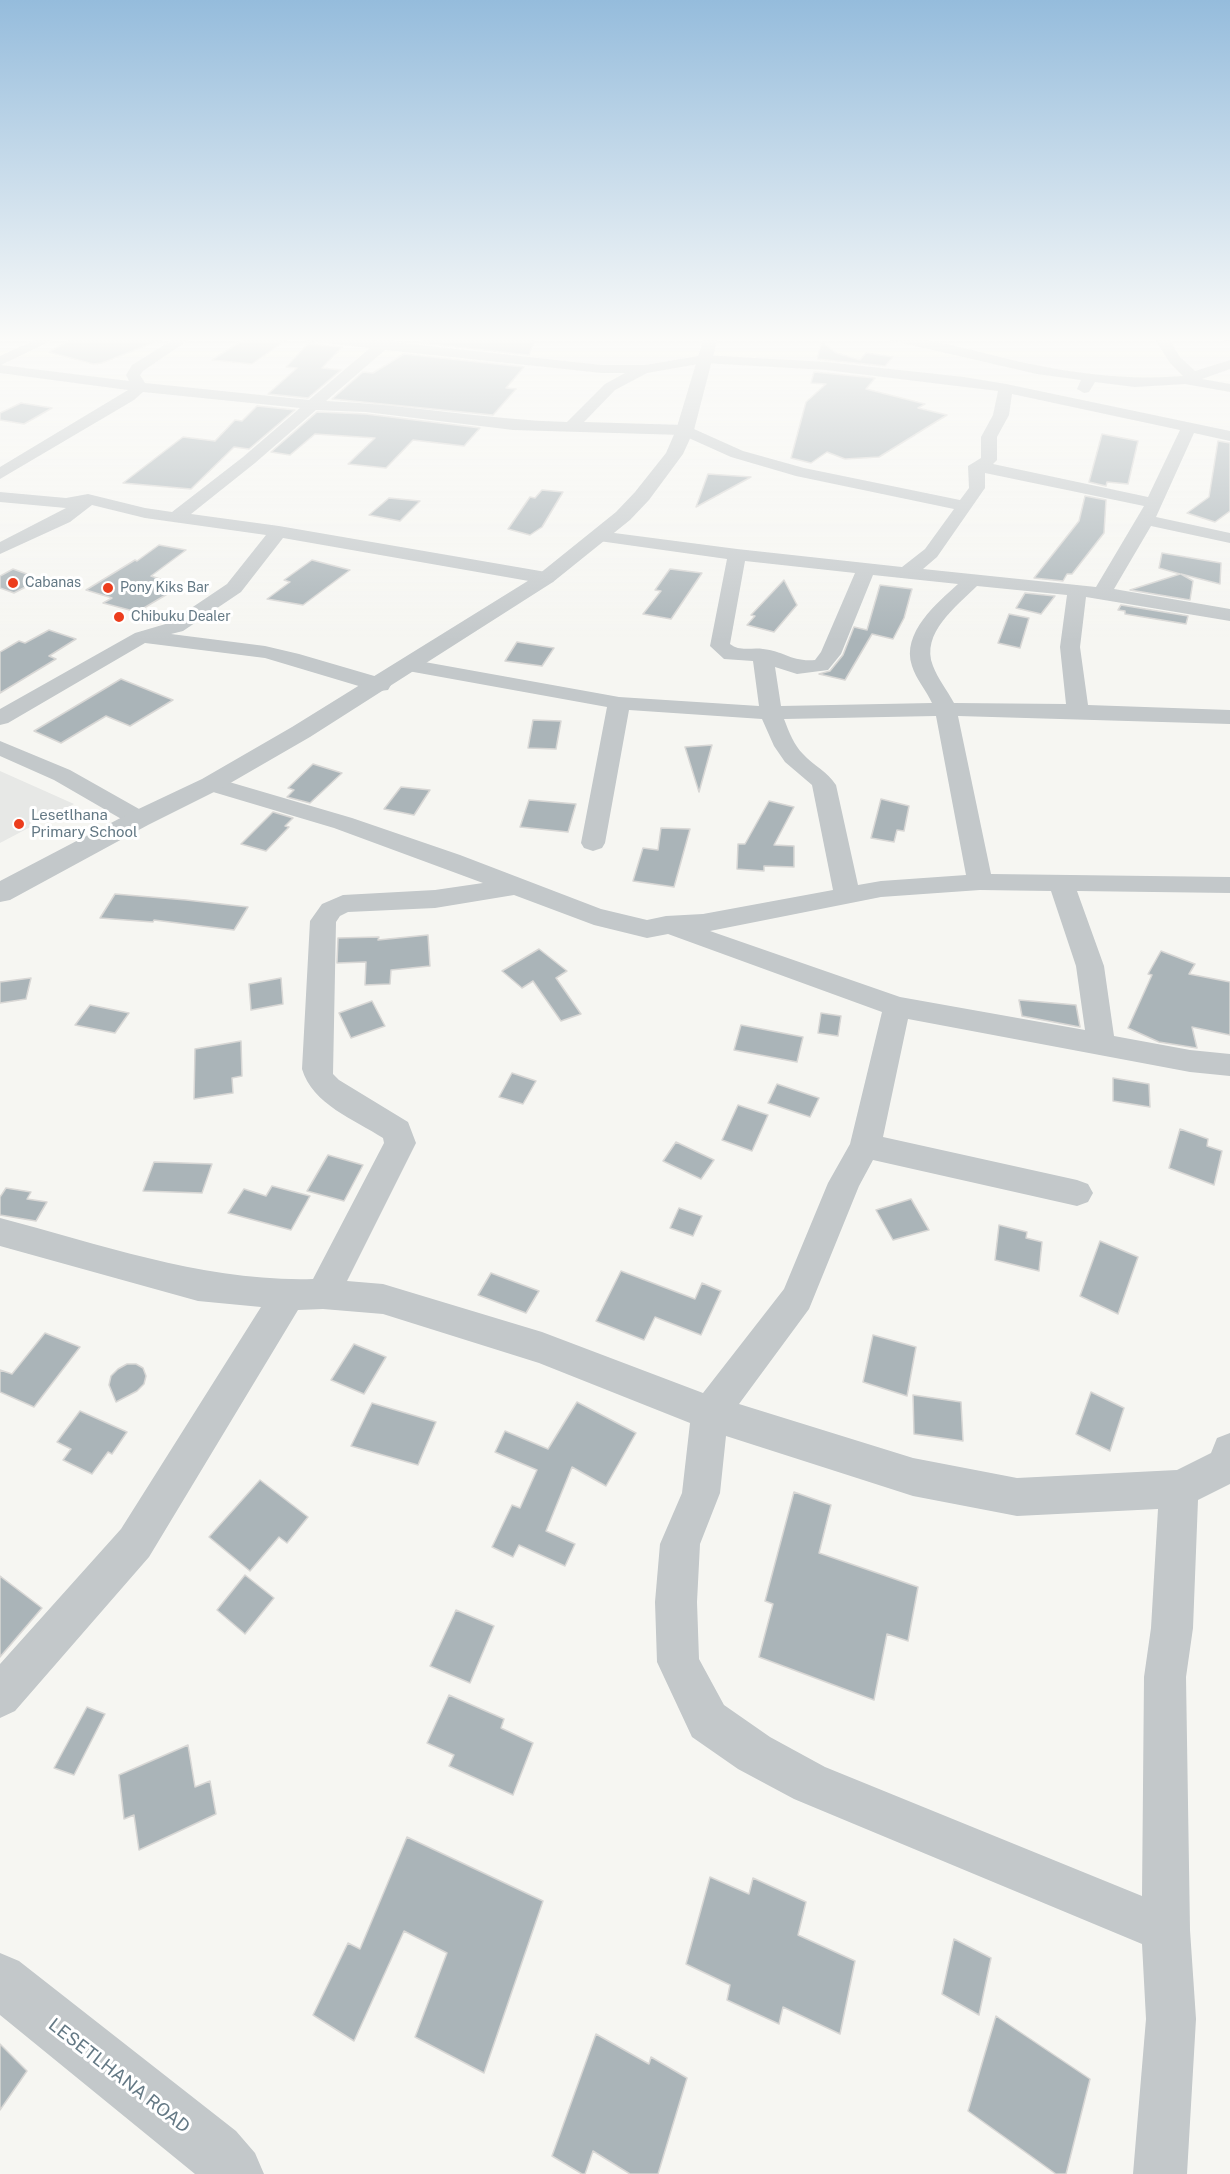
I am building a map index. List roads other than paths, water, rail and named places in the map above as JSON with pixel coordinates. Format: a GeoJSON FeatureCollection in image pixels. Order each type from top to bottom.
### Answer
{"type":"FeatureCollection","features":[{"type":"Feature","properties":{"kind":"street"},"geometry":{"type":"LineString","coordinates":[[0,474],[60,438]]}},
{"type":"Feature","properties":{"kind":"street"},"geometry":{"type":"LineString","coordinates":[[176,517],[274,438]]}},
{"type":"Feature","properties":{"kind":"street"},"geometry":{"type":"LineString","coordinates":[[0,893],[139,819],[211,784],[380,685],[546,578],[599,536],[642,496],[674,454],[681,438]]}},
{"type":"Feature","properties":{"kind":"street"},"geometry":{"type":"LineString","coordinates":[[705,438],[748,457],[802,472],[965,506]]}},
{"type":"Feature","properties":{"kind":"street"},"geometry":{"type":"LineString","coordinates":[[976,466],[989,460],[989,438]]}},
{"type":"Feature","properties":{"kind":"street"},"geometry":{"type":"LineString","coordinates":[[1102,593],[1146,520],[1184,438]]}},
{"type":"Feature","properties":{"kind":"street"},"geometry":{"type":"LineString","coordinates":[[976,466],[1154,503]]}},
{"type":"Feature","properties":{"kind":"street"},"geometry":{"type":"LineString","coordinates":[[907,572],[931,553],[952,520],[977,488],[976,466]]}},
{"type":"Feature","properties":{"kind":"street"},"geometry":{"type":"LineString","coordinates":[[0,497],[66,503],[88,499],[145,513],[279,531],[546,578]]}},
{"type":"Feature","properties":{"kind":"street"},"geometry":{"type":"LineString","coordinates":[[0,549],[64,518],[88,499]]}},
{"type":"Feature","properties":{"kind":"street"},"geometry":{"type":"LineString","coordinates":[[1146,520],[1230,538]]}},
{"type":"Feature","properties":{"kind":"street"},"geometry":{"type":"LineString","coordinates":[[0,718],[142,637],[176,627],[234,588],[279,531]]}},
{"type":"Feature","properties":{"kind":"street"},"geometry":{"type":"LineString","coordinates":[[599,536],[737,555],[1102,593],[1230,615]]}},
{"type":"Feature","properties":{"kind":"street"},"geometry":{"type":"LineString","coordinates":[[737,555],[720,646],[731,655],[763,655],[797,668],[821,666],[831,654],[866,568]]}},
{"type":"Feature","properties":{"kind":"street"},"geometry":{"type":"LineString","coordinates":[[972,579],[939,615],[926,634],[920,648],[920,662],[945,710],[964,786],[980,882]]}},
{"type":"Feature","properties":{"kind":"street"},"geometry":{"type":"LineString","coordinates":[[1077,590],[1070,647],[1078,711]]}},
{"type":"Feature","properties":{"kind":"street"},"geometry":{"type":"LineString","coordinates":[[142,637],[265,652],[380,685]]}},
{"type":"Feature","properties":{"kind":"street"},"geometry":{"type":"LineString","coordinates":[[763,655],[770,713],[792,756],[821,778],[824,785],[847,894]]}},
{"type":"Feature","properties":{"kind":"street"},"geometry":{"type":"LineString","coordinates":[[408,665],[619,703],[770,713],[945,710],[1078,711],[1230,717]]}},
{"type":"Feature","properties":{"kind":"street"},"geometry":{"type":"LineString","coordinates":[[593,843],[619,703]]}},
{"type":"Feature","properties":{"kind":"street"},"geometry":{"type":"LineString","coordinates":[[0,748],[62,775],[139,819]]}},
{"type":"Feature","properties":{"kind":"street"},"geometry":{"type":"LineString","coordinates":[[211,784],[343,823],[594,916],[647,929],[666,925],[703,923],[881,889],[980,882],[1230,885]]}},
{"type":"Feature","properties":{"kind":"street"},"geometry":{"type":"LineString","coordinates":[[1061,883],[1090,966],[1100,1035],[1085,1042]]}},
{"type":"Feature","properties":{"kind":"street"},"geometry":{"type":"LineString","coordinates":[[0,1696],[135,1543],[305,1294],[400,1143],[398,1131],[328,1088],[320,1079],[317,1069],[323,921],[331,910],[343,904],[435,899],[516,886]]}},
{"type":"Feature","properties":{"kind":"street"},"geometry":{"type":"LineString","coordinates":[[666,925],[897,1007],[1190,1061],[1230,1065]]}},
{"type":"Feature","properties":{"kind":"street"},"geometry":{"type":"LineString","coordinates":[[897,1007],[864,1146],[844,1183],[797,1298],[710,1413],[701,1493],[680,1544],[676,1602],[678,1662],[708,1721],[754,1753],[810,1783],[1166,1930]]}},
{"type":"Feature","properties":{"kind":"street"},"geometry":{"type":"LineString","coordinates":[[864,1146],[1077,1192]]}},
{"type":"Feature","properties":{"kind":"street"},"geometry":{"type":"LineString","coordinates":[[0,1232],[198,1286],[383,1299],[542,1348],[710,1413],[913,1477],[1017,1497],[1179,1489],[1229,1461]]}},
{"type":"Feature","properties":{"kind":"street"},"geometry":{"type":"LineString","coordinates":[[1160,2174],[1171,2019],[1166,1930],[1165,1677],[1172,1628],[1179,1489]]}},
{"type":"Feature","properties":{"kind":"street","name":"LESETLHANA ROAD"},"geometry":{"type":"LineString","coordinates":[[0,1980],[219,2167]]}},
{"type":"Feature","properties":{"kind":"place","name":"Cabanas"},"geometry":{"type":"Point","coordinates":[13,583]}},
{"type":"Feature","properties":{"kind":"place","name":"Pony Kiks Bar"},"geometry":{"type":"Point","coordinates":[108,588]}},
{"type":"Feature","properties":{"kind":"place","name":"Chibuku Dealer"},"geometry":{"type":"Point","coordinates":[119,617]}},
{"type":"Feature","properties":{"kind":"place","name":"Lesetlhana Primary School"},"geometry":{"type":"Point","coordinates":[19,824]}}]}
